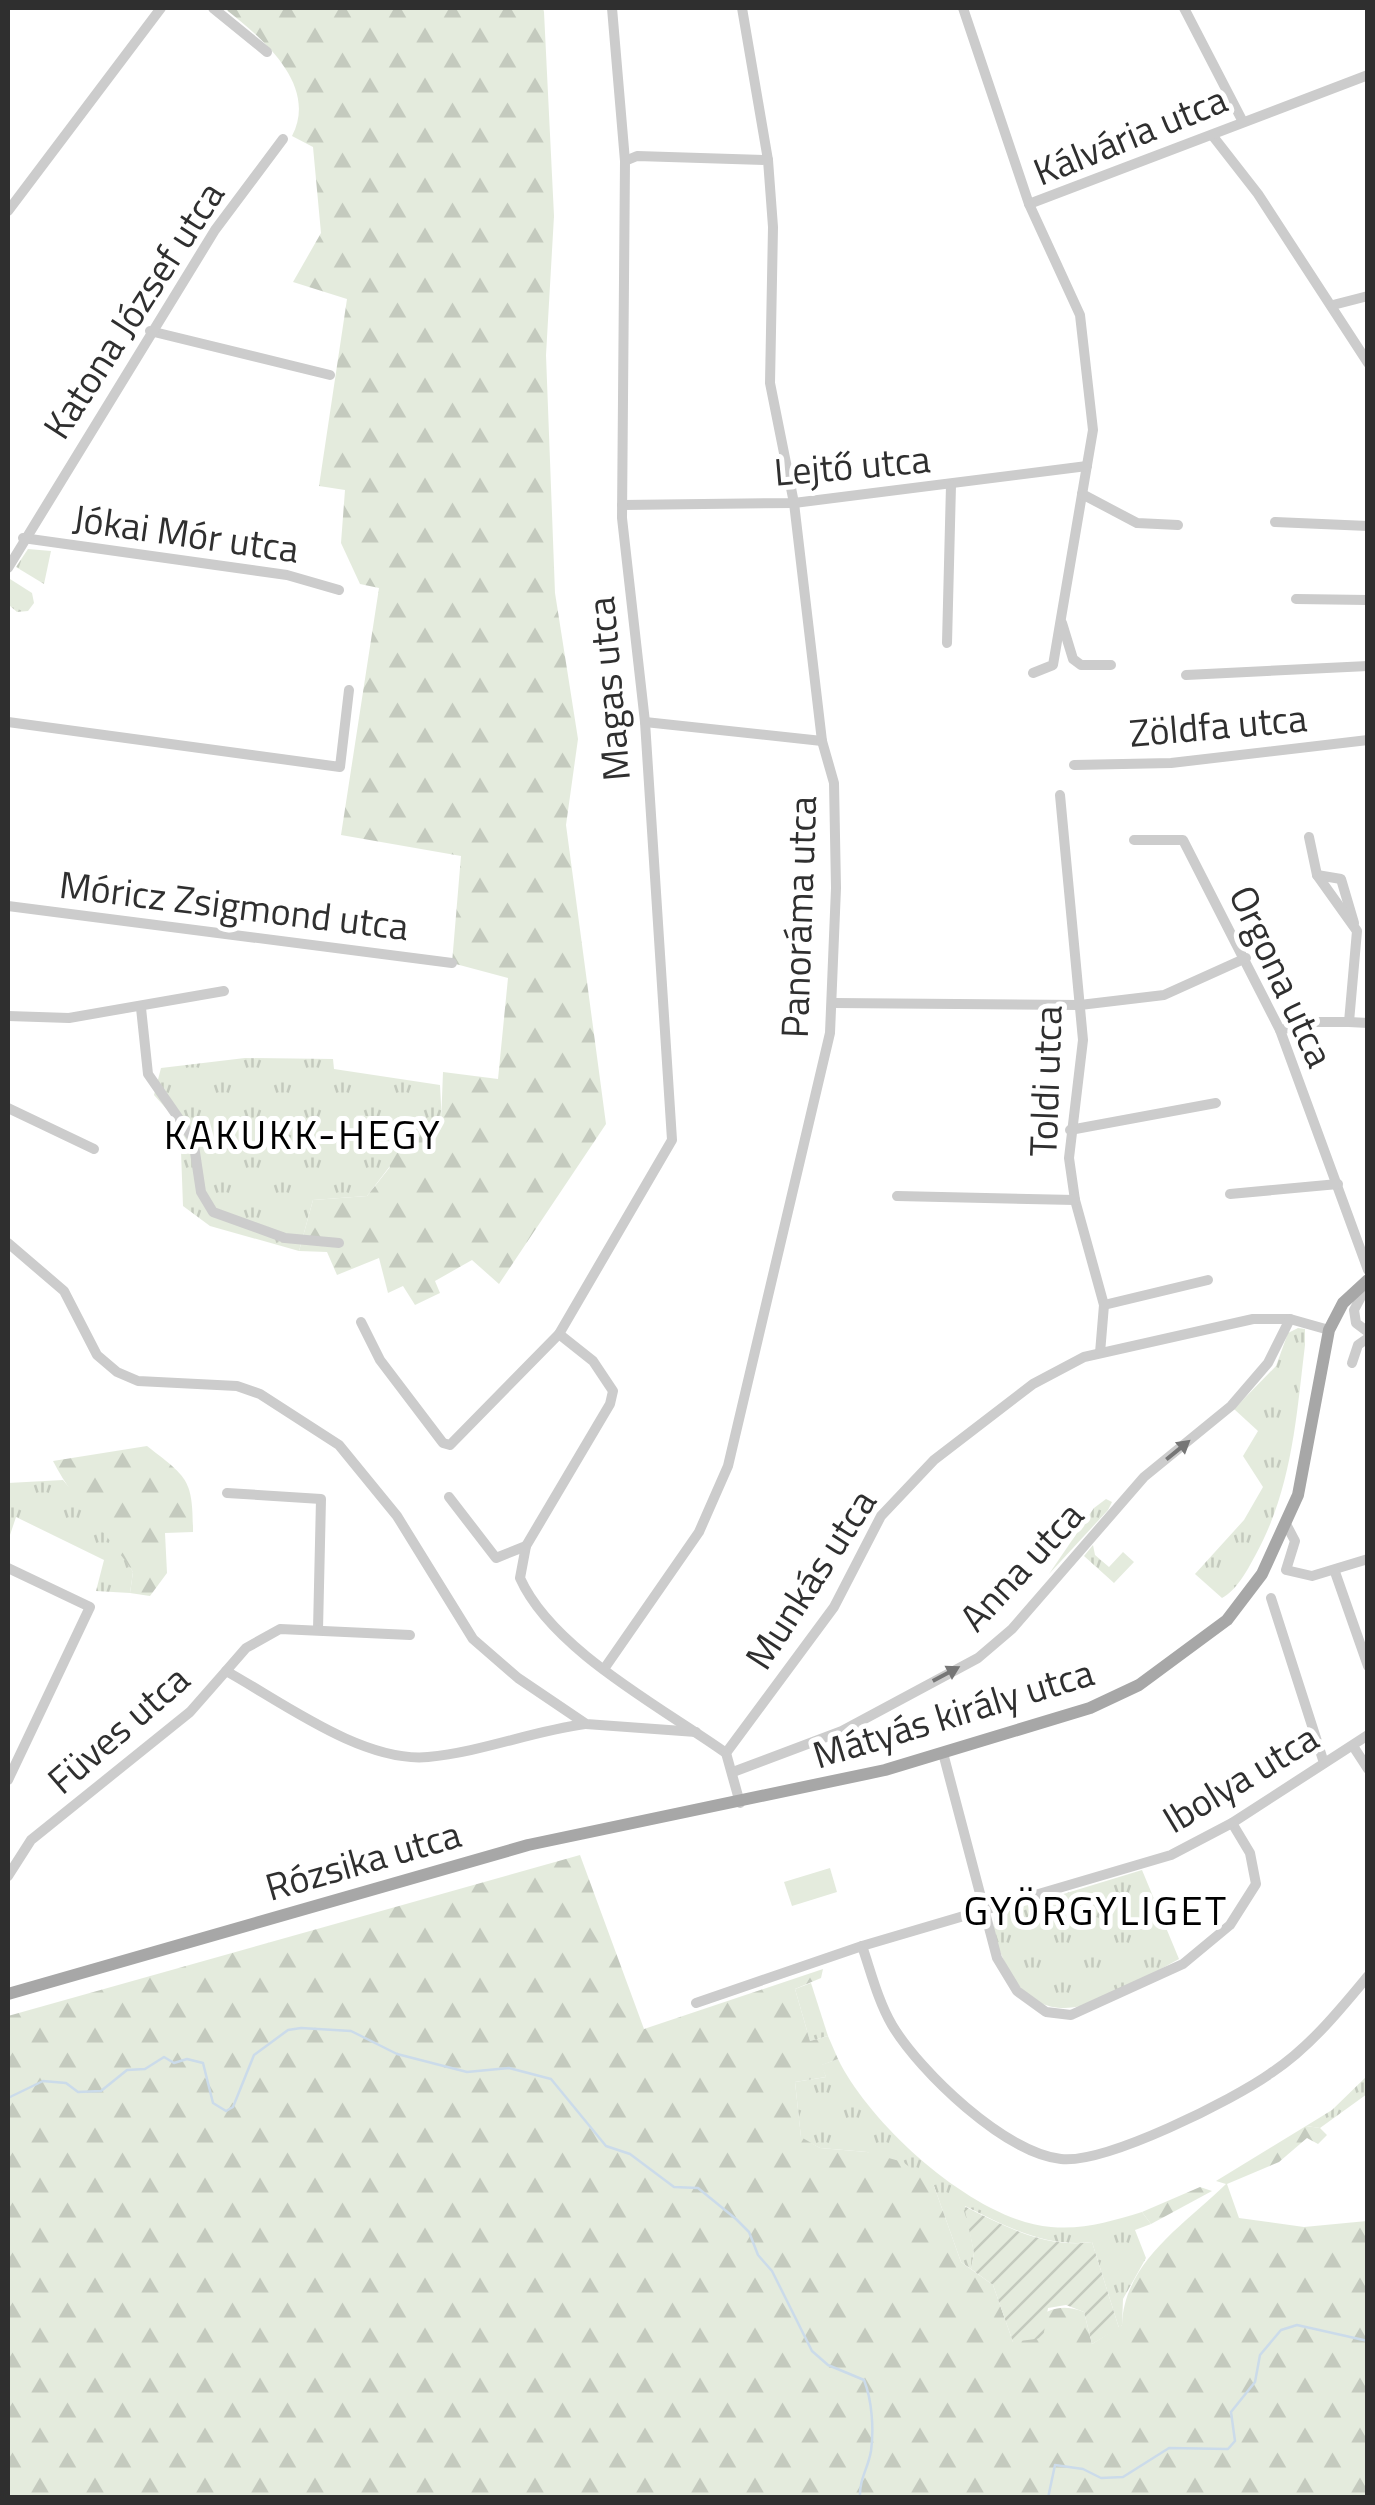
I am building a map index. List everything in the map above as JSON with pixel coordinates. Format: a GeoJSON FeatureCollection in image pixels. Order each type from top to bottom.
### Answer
{"type":"FeatureCollection","features":[{"type":"Feature","properties":{"kind":"main road","name":"Mátyás király utca"},"geometry":{"type":"LineString","coordinates":[[740,1803],[943,1753],[1090,1708],[1139,1685],[1187,1653],[1235,1611],[1262,1574],[1286,1524],[1306,1462],[1329,1330],[1343,1302],[1368,1282]]}},
{"type":"Feature","properties":{"kind":"main road","name":"Rózsika utca"},"geometry":{"type":"LineString","coordinates":[[8,1994],[480,1858],[584,1832],[740,1803]]}},
{"type":"Feature","properties":{"kind":"street"},"geometry":{"type":"LineString","coordinates":[[8,211],[160,8]]}},
{"type":"Feature","properties":{"kind":"street"},"geometry":{"type":"LineString","coordinates":[[213,8],[267,52]]}},
{"type":"Feature","properties":{"kind":"street","name":"Magas utca"},"geometry":{"type":"LineString","coordinates":[[361,1322],[380,1360],[443,1443],[450,1445],[559,1334],[672,1140],[645,722],[622,505],[625,161],[612,8]]}},
{"type":"Feature","properties":{"kind":"street","name":"Panoráma utca"},"geometry":{"type":"LineString","coordinates":[[604,1668],[699,1532],[728,1466],[834,1002],[834,783],[822,741],[794,503],[770,383],[774,227],[768,160],[742,8]]}},
{"type":"Feature","properties":{"kind":"street"},"geometry":{"type":"LineString","coordinates":[[963,8],[1029,204]]}},
{"type":"Feature","properties":{"kind":"street"},"geometry":{"type":"LineString","coordinates":[[1184,8],[1243,122]]}},
{"type":"Feature","properties":{"kind":"street","name":"Kálvária utca"},"geometry":{"type":"LineString","coordinates":[[1032,673],[1053,665],[1093,430],[1080,315],[1029,204],[1368,75]]}},
{"type":"Feature","properties":{"kind":"street"},"geometry":{"type":"LineString","coordinates":[[1212,134],[1368,362]]}},
{"type":"Feature","properties":{"kind":"street","name":"Katona József utca"},"geometry":{"type":"LineString","coordinates":[[8,568],[150,331],[216,230],[283,140]]}},
{"type":"Feature","properties":{"kind":"street"},"geometry":{"type":"LineString","coordinates":[[625,161],[637,156],[768,160]]}},
{"type":"Feature","properties":{"kind":"street"},"geometry":{"type":"LineString","coordinates":[[1332,305],[1368,296]]}},
{"type":"Feature","properties":{"kind":"street"},"geometry":{"type":"LineString","coordinates":[[150,331],[330,375]]}},
{"type":"Feature","properties":{"kind":"street","name":"Lejtő utca"},"geometry":{"type":"LineString","coordinates":[[622,505],[794,503],[1087,466]]}},
{"type":"Feature","properties":{"kind":"street"},"geometry":{"type":"LineString","coordinates":[[947,642],[952,485]]}},
{"type":"Feature","properties":{"kind":"street"},"geometry":{"type":"LineString","coordinates":[[1082,494],[1137,523],[1178,526]]}},
{"type":"Feature","properties":{"kind":"street"},"geometry":{"type":"LineString","coordinates":[[1275,522],[1368,526]]}},
{"type":"Feature","properties":{"kind":"street","name":"Jókai Mór utca"},"geometry":{"type":"LineString","coordinates":[[23,538],[287,575],[339,590]]}},
{"type":"Feature","properties":{"kind":"street"},"geometry":{"type":"LineString","coordinates":[[1296,599],[1368,600]]}},
{"type":"Feature","properties":{"kind":"street"},"geometry":{"type":"LineString","coordinates":[[1060,617],[1072,659],[1081,665],[1111,665]]}},
{"type":"Feature","properties":{"kind":"street"},"geometry":{"type":"LineString","coordinates":[[1186,675],[1368,666]]}},
{"type":"Feature","properties":{"kind":"street"},"geometry":{"type":"LineString","coordinates":[[8,722],[340,767],[349,690]]}},
{"type":"Feature","properties":{"kind":"street"},"geometry":{"type":"LineString","coordinates":[[645,722],[822,741]]}},
{"type":"Feature","properties":{"kind":"street","name":"Zöldfa utca"},"geometry":{"type":"LineString","coordinates":[[1074,766],[1171,762],[1368,740]]}},
{"type":"Feature","properties":{"kind":"street","name":"Toldi utca"},"geometry":{"type":"LineString","coordinates":[[1060,795],[1083,1040],[1070,1130],[1074,1200],[1104,1305],[1100,1353]]}},
{"type":"Feature","properties":{"kind":"street"},"geometry":{"type":"LineString","coordinates":[[1308,837],[1317,875],[1356,931],[1349,1022]]}},
{"type":"Feature","properties":{"kind":"street","name":"Orgona utca"},"geometry":{"type":"LineString","coordinates":[[1134,840],[1183,840],[1280,1030],[1368,1270]]}},
{"type":"Feature","properties":{"kind":"street","name":"Móricz Zsigmond utca"},"geometry":{"type":"LineString","coordinates":[[8,906],[452,963]]}},
{"type":"Feature","properties":{"kind":"street"},"geometry":{"type":"LineString","coordinates":[[834,1002],[1080,1005],[1164,995],[1246,958]]}},
{"type":"Feature","properties":{"kind":"street"},"geometry":{"type":"LineString","coordinates":[[8,1016],[69,1018],[224,991]]}},
{"type":"Feature","properties":{"kind":"street"},"geometry":{"type":"LineString","coordinates":[[141,1008],[148,1074],[193,1138],[201,1192],[213,1212],[284,1238],[339,1243]]}},
{"type":"Feature","properties":{"kind":"street"},"geometry":{"type":"LineString","coordinates":[[1280,1030],[1314,1022],[1368,1023]]}},
{"type":"Feature","properties":{"kind":"street"},"geometry":{"type":"LineString","coordinates":[[1070,1130],[1216,1103]]}},
{"type":"Feature","properties":{"kind":"street"},"geometry":{"type":"LineString","coordinates":[[8,1108],[94,1149]]}},
{"type":"Feature","properties":{"kind":"street"},"geometry":{"type":"LineString","coordinates":[[1230,1194],[1338,1184]]}},
{"type":"Feature","properties":{"kind":"street"},"geometry":{"type":"LineString","coordinates":[[897,1196],[1074,1200]]}},
{"type":"Feature","properties":{"kind":"street"},"geometry":{"type":"LineString","coordinates":[[8,1243],[64,1291],[97,1355],[117,1372],[138,1381],[237,1386],[260,1394],[339,1445],[397,1516],[473,1640],[518,1678],[586,1724]]}},
{"type":"Feature","properties":{"kind":"street"},"geometry":{"type":"LineString","coordinates":[[1104,1305],[1208,1280]]}},
{"type":"Feature","properties":{"kind":"street"},"geometry":{"type":"LineString","coordinates":[[1352,1363],[1358,1345],[1368,1335],[1356,1323],[1354,1310],[1368,1282]]}},
{"type":"Feature","properties":{"kind":"street","name":"Munkás utca"},"geometry":{"type":"LineString","coordinates":[[726,1754],[834,1606],[881,1516],[920,1474],[972,1428],[1034,1384],[1070,1363],[1100,1353],[1254,1319],[1290,1318],[1329,1330]]}},
{"type":"Feature","properties":{"kind":"street","name":"Anna utca"},"geometry":{"type":"LineString","coordinates":[[733,1772],[842,1730],[978,1658],[1012,1629],[1144,1478],[1253,1382],[1290,1318]]}},
{"type":"Feature","properties":{"kind":"street"},"geometry":{"type":"LineString","coordinates":[[559,1334],[593,1361],[612,1391],[610,1404],[526,1546],[520,1573],[524,1587],[552,1622],[604,1668],[726,1754],[740,1803]]}},
{"type":"Feature","properties":{"kind":"street"},"geometry":{"type":"LineString","coordinates":[[228,1492],[321,1499],[318,1630],[410,1636]]}},
{"type":"Feature","properties":{"kind":"street"},"geometry":{"type":"LineString","coordinates":[[448,1497],[496,1558],[526,1546]]}},
{"type":"Feature","properties":{"kind":"street","name":"Mátyás király utca"},"geometry":{"type":"LineString","coordinates":[[1286,1524],[1295,1541],[1286,1570],[1312,1576],[1335,1572]]}},
{"type":"Feature","properties":{"kind":"street"},"geometry":{"type":"LineString","coordinates":[[1368,1558],[1335,1572],[1368,1666]]}},
{"type":"Feature","properties":{"kind":"street"},"geometry":{"type":"LineString","coordinates":[[8,1568],[90,1608],[8,1780]]}},
{"type":"Feature","properties":{"kind":"street"},"geometry":{"type":"LineString","coordinates":[[1270,1598],[1324,1763]]}},
{"type":"Feature","properties":{"kind":"street","name":"Füves utca"},"geometry":{"type":"LineString","coordinates":[[8,1876],[31,1840],[190,1712],[246,1648],[280,1628],[318,1630]]}},
{"type":"Feature","properties":{"kind":"street"},"geometry":{"type":"LineString","coordinates":[[226,1671],[360,1745],[390,1755],[444,1754],[586,1724],[696,1732]]}},
{"type":"Feature","properties":{"kind":"street","name":"Ibolya utca"},"geometry":{"type":"LineString","coordinates":[[696,2003],[862,1946],[1171,1855],[1232,1823],[1368,1735]]}},
{"type":"Feature","properties":{"kind":"street"},"geometry":{"type":"LineString","coordinates":[[1352,1746],[1368,1770]]}},
{"type":"Feature","properties":{"kind":"street"},"geometry":{"type":"LineString","coordinates":[[943,1753],[997,1958],[1017,1991],[1046,2012],[1071,2015],[1183,1964],[1230,1925],[1256,1884],[1250,1853],[1232,1823]]}},
{"type":"Feature","properties":{"kind":"street"},"geometry":{"type":"LineString","coordinates":[[862,1946],[892,2024],[914,2054],[1001,2136],[1061,2159],[1117,2149],[1272,2073],[1315,2036],[1368,1976]]}},
{"type":"Feature","properties":{"kind":"green space"},"geometry":{"type":"Polygon","coordinates":[[[224,8],[543,8],[544,12],[554,216],[546,355],[555,593],[578,739],[566,825],[606,1124],[499,1284],[472,1260],[435,1281],[440,1293],[415,1305],[403,1286],[388,1293],[379,1258],[337,1275],[327,1252],[299,1251],[313,1200],[367,1196],[390,1167],[355,1115],[441,1124],[443,1072],[498,1079],[508,978],[452,963],[461,856],[341,835],[379,588],[360,584],[341,543],[345,490],[319,486],[347,299],[293,282],[321,233],[313,147],[292,136],[298,98],[282,63],[224,8]]]}},
{"type":"Feature","properties":{"kind":"green space"},"geometry":{"type":"Polygon","coordinates":[[[28,549],[51,551],[44,584],[16,567],[28,549]]]}},
{"type":"Feature","properties":{"kind":"green space"},"geometry":{"type":"Polygon","coordinates":[[[10,579],[32,593],[34,603],[28,611],[17,612],[9,605],[10,579]]]}},
{"type":"Feature","properties":{"kind":"green space"},"geometry":{"type":"Polygon","coordinates":[[[245,1058],[333,1059],[334,1069],[440,1085],[442,1124],[356,1115],[390,1166],[367,1196],[313,1200],[299,1251],[210,1226],[183,1206],[180,1124],[154,1095],[161,1068],[245,1058]]]}},
{"type":"Feature","properties":{"kind":"green space"},"geometry":{"type":"Polygon","coordinates":[[[1305,1329],[1305,1345],[1285,1479],[1255,1556],[1236,1586],[1222,1598],[1195,1574],[1244,1520],[1263,1487],[1243,1456],[1258,1431],[1234,1409],[1276,1366],[1288,1333],[1305,1329]]]}},
{"type":"Feature","properties":{"kind":"green space"},"geometry":{"type":"Polygon","coordinates":[[[147,1446],[180,1473],[189,1490],[193,1514],[193,1532],[165,1533],[167,1573],[150,1596],[130,1593],[133,1572],[70,1490],[53,1461],[147,1446]]]}},
{"type":"Feature","properties":{"kind":"green space"},"geometry":{"type":"Polygon","coordinates":[[[63,1480],[108,1533],[133,1572],[130,1593],[96,1591],[104,1560],[16,1517],[8,1541],[8,1483],[63,1480]]]}},
{"type":"Feature","properties":{"kind":"green space"},"geometry":{"type":"Polygon","coordinates":[[[1106,1499],[1112,1502],[1108,1510],[1049,1574],[1094,1508],[1106,1499]]]}},
{"type":"Feature","properties":{"kind":"green space"},"geometry":{"type":"Polygon","coordinates":[[[1093,1545],[1095,1555],[1109,1567],[1123,1552],[1134,1562],[1114,1583],[1084,1556],[1093,1545]]]}},
{"type":"Feature","properties":{"kind":"green space"},"geometry":{"type":"Polygon","coordinates":[[[580,1855],[644,2029],[823,1969],[821,1978],[795,1989],[810,2041],[828,2036],[838,2059],[822,2065],[826,2077],[795,2082],[801,2137],[820,2148],[867,2152],[903,2162],[934,2186],[961,2262],[993,2285],[1013,2342],[1053,2309],[1084,2312],[1092,2344],[1122,2325],[1133,2282],[1159,2246],[1226,2184],[1216,2181],[1306,2126],[1320,2128],[1327,2135],[1318,2144],[1307,2138],[1279,2162],[1227,2184],[1239,2218],[1304,2227],[1367,2221],[1367,2497],[8,2498],[8,2016],[580,1855]]]}},
{"type":"Feature","properties":{"kind":"green space"},"geometry":{"type":"Polygon","coordinates":[[[830,1868],[837,1892],[792,1906],[784,1882],[830,1868]]]}},
{"type":"Feature","properties":{"kind":"green space"},"geometry":{"type":"Polygon","coordinates":[[[1142,1870],[1179,1959],[1091,2004],[1048,2006],[1028,1995],[1001,1953],[995,1937],[995,1915],[1142,1870]]]}},
{"type":"Feature","properties":{"kind":"green space"},"geometry":{"type":"Polygon","coordinates":[[[811,1983],[828,2036],[810,2041],[795,1989],[811,1983]]]}},
{"type":"Feature","properties":{"kind":"green space"},"geometry":{"type":"Polygon","coordinates":[[[838,2059],[853,2085],[899,2140],[928,2166],[990,2208],[1021,2221],[1063,2228],[1098,2224],[1142,2212],[1151,2224],[1135,2230],[1146,2258],[1123,2299],[1122,2325],[1119,2328],[1092,2242],[1042,2239],[965,2206],[974,2253],[971,2269],[961,2262],[934,2186],[867,2152],[820,2148],[801,2138],[795,2082],[826,2077],[821,2065],[838,2059]]]}},
{"type":"Feature","properties":{"kind":"green space"},"geometry":{"type":"Polygon","coordinates":[[[1367,2076],[1367,2094],[1320,2128],[1306,2126],[1332,2110],[1367,2076]]]}},
{"type":"Feature","properties":{"kind":"green space"},"geometry":{"type":"Polygon","coordinates":[[[1200,2187],[1212,2191],[1151,2224],[1142,2212],[1200,2187]]]}},
{"type":"Feature","properties":{"kind":"green space"},"geometry":{"type":"Polygon","coordinates":[[[964,2206],[1042,2239],[1092,2242],[1119,2328],[1092,2344],[1084,2312],[1066,2305],[1048,2308],[1043,2338],[1013,2342],[993,2285],[971,2269],[974,2253],[964,2206]]]}},
{"type":"Feature","properties":{"kind":"waterway"},"geometry":{"type":"LineString","coordinates":[[8,2098],[43,2081],[66,2083],[78,2092],[101,2091],[127,2070],[145,2069],[164,2057],[174,2063],[187,2059],[203,2063],[213,2103],[226,2111],[233,2107],[254,2055],[288,2030],[301,2028],[351,2031],[397,2054],[467,2072],[509,2068],[551,2079],[606,2146],[630,2154],[674,2187],[698,2188],[736,2219],[749,2232],[758,2255],[772,2271],[812,2351],[828,2365],[864,2380],[871,2405],[872,2433],[860,2498]]}},
{"type":"Feature","properties":{"kind":"waterway"},"geometry":{"type":"LineString","coordinates":[[1048,2498],[1055,2465],[1083,2469],[1101,2478],[1123,2477],[1169,2448],[1228,2449],[1235,2441],[1231,2412],[1255,2382],[1260,2355],[1281,2330],[1297,2325],[1368,2341]]}},
{"type":"Feature","properties":{"kind":"district","name":"KAKUKK-HEGY"},"geometry":{"type":"Point","coordinates":[303,1134]}},
{"type":"Feature","properties":{"kind":"district","name":"GYÖRGYLIGET"},"geometry":{"type":"Point","coordinates":[1096,1910]}}]}
